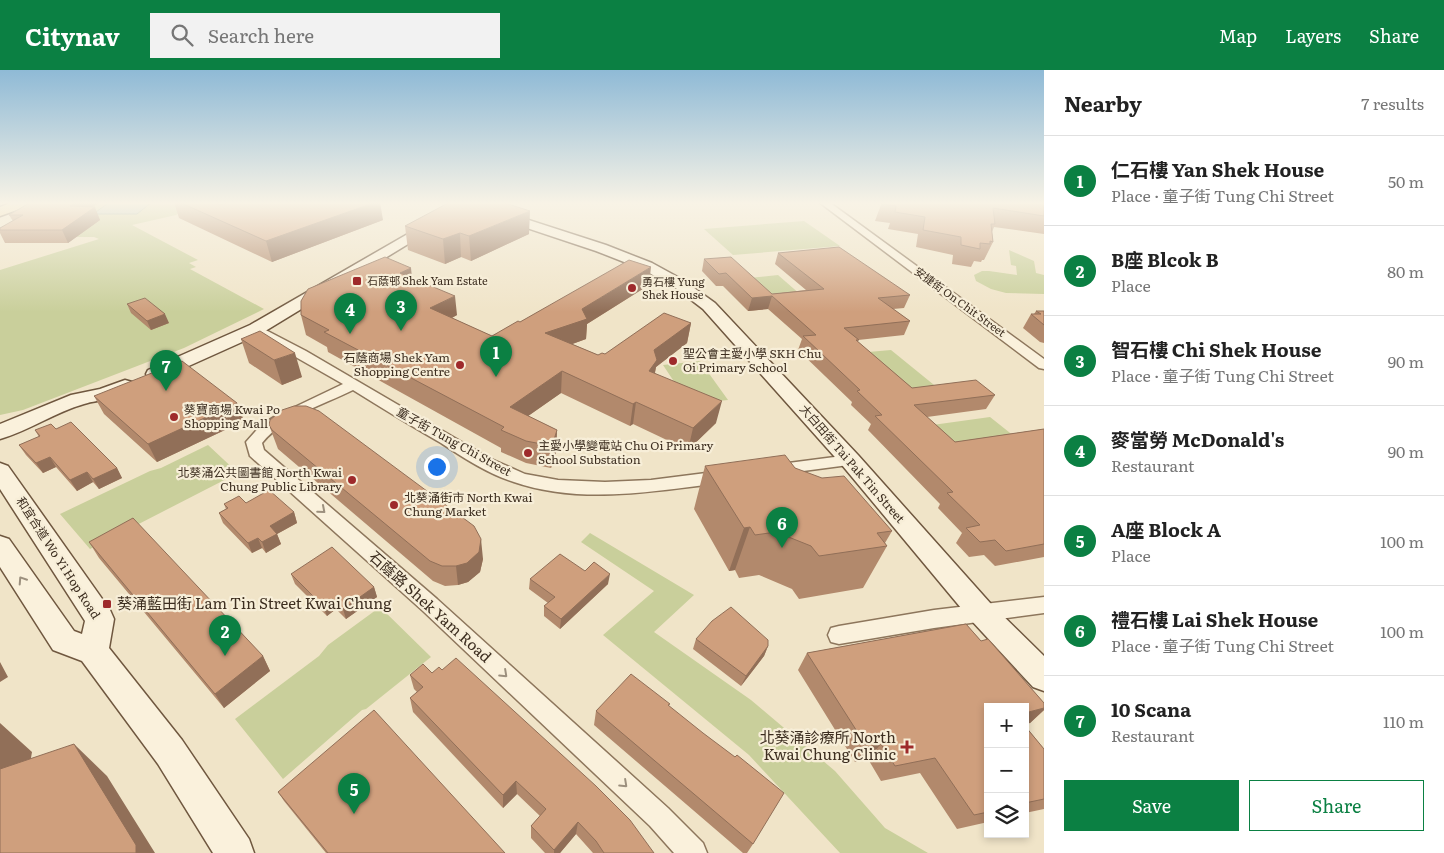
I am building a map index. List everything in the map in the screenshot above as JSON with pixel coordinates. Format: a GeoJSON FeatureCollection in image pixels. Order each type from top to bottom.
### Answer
{"type":"FeatureCollection","features":[{"type":"Feature","properties":{"kind":"street"},"geometry":{"type":"LineString","coordinates":[[0,432],[78,399],[105,394],[181,363],[256,329],[406,239]]}},
{"type":"Feature","properties":{"kind":"street","name":"大白田街 Tai Pak Tin Street"},"geometry":{"type":"LineString","coordinates":[[571,239],[647,266],[678,283],[709,306],[850,460],[981,612],[1044,677]]}},
{"type":"Feature","properties":{"kind":"street","name":"安捷街 On Chit Street"},"geometry":{"type":"LineString","coordinates":[[872,239],[1044,365]]}},
{"type":"Feature","properties":{"kind":"street","name":"童子街 Tung Chi Street"},"geometry":{"type":"LineString","coordinates":[[256,329],[287,345],[352,385],[503,471],[532,481],[558,486],[624,489],[738,474]]}},
{"type":"Feature","properties":{"kind":"street","name":"石蔭路 Shek Yam Road"},"geometry":{"type":"LineString","coordinates":[[352,385],[266,428],[254,442],[256,452],[430,605],[659,816],[693,853]]}},
{"type":"Feature","properties":{"kind":"street"},"geometry":{"type":"LineString","coordinates":[[0,449],[90,408],[105,394]]}},
{"type":"Feature","properties":{"kind":"street"},"geometry":{"type":"LineString","coordinates":[[757,472],[850,460]]}},
{"type":"Feature","properties":{"kind":"street","name":"和宜合道 Wo Yi Hop Road"},"geometry":{"type":"LineString","coordinates":[[0,471],[100,620],[93,651]]}},
{"type":"Feature","properties":{"kind":"street"},"geometry":{"type":"LineString","coordinates":[[0,546],[64,641],[93,651],[170,752],[235,853]]}},
{"type":"Feature","properties":{"kind":"street"},"geometry":{"type":"LineString","coordinates":[[838,635],[981,612],[1044,605]]}},
{"type":"Feature","properties":{"kind":"green space"},"geometry":{"type":"Polygon","coordinates":[[[99,239],[158,239],[198,260],[189,263],[196,267],[190,269],[264,309],[184,348],[23,410],[0,415],[0,270],[99,239]]]}},
{"type":"Feature","properties":{"kind":"green space"},"geometry":{"type":"Polygon","coordinates":[[[715,239],[829,239],[840,246],[733,255],[715,239]]]}},
{"type":"Feature","properties":{"kind":"green space"},"geometry":{"type":"Polygon","coordinates":[[[1009,250],[1034,261],[1036,273],[1044,275],[1044,294],[1006,293],[991,289],[976,281],[974,275],[982,271],[1017,275],[1016,266],[1011,265],[1009,250]]]}},
{"type":"Feature","properties":{"kind":"green space"},"geometry":{"type":"Polygon","coordinates":[[[778,275],[809,302],[778,305],[749,278],[778,275]]]}},
{"type":"Feature","properties":{"kind":"green space"},"geometry":{"type":"Polygon","coordinates":[[[891,350],[939,389],[903,393],[857,353],[891,350]]]}},
{"type":"Feature","properties":{"kind":"green space"},"geometry":{"type":"Polygon","coordinates":[[[700,361],[728,400],[689,404],[663,365],[700,361]]]}},
{"type":"Feature","properties":{"kind":"green space"},"geometry":{"type":"Polygon","coordinates":[[[990,417],[1024,444],[949,455],[918,427],[990,417]]]}},
{"type":"Feature","properties":{"kind":"green space"},"geometry":{"type":"Polygon","coordinates":[[[208,445],[238,473],[90,549],[60,514],[150,471],[161,468],[208,445]]]}},
{"type":"Feature","properties":{"kind":"green space"},"geometry":{"type":"Polygon","coordinates":[[[590,533],[694,595],[654,632],[751,700],[835,771],[885,828],[928,853],[840,853],[749,755],[603,635],[654,591],[581,542],[590,533]]]}},
{"type":"Feature","properties":{"kind":"green space"},"geometry":{"type":"Polygon","coordinates":[[[380,607],[431,657],[366,709],[362,710],[283,779],[235,719],[319,656],[328,645],[380,607]]]}},
{"type":"Feature","properties":{"kind":"building"},"geometry":{"type":"Polygon","coordinates":[[[961,239],[993,239],[993,242],[990,241],[990,244],[980,243],[980,249],[961,245],[961,239]]]}},
{"type":"Feature","properties":{"kind":"building"},"geometry":{"type":"Polygon","coordinates":[[[839,247],[910,295],[878,298],[910,321],[844,328],[859,340],[856,340],[912,388],[976,380],[995,395],[914,405],[955,442],[1044,429],[1044,544],[1006,551],[995,540],[980,542],[966,528],[980,525],[947,493],[953,492],[875,416],[882,415],[857,391],[860,390],[803,336],[816,335],[772,296],[752,298],[726,273],[719,274],[704,259],[731,257],[772,294],[824,289],[778,253],[839,247]]]}},
{"type":"Feature","properties":{"kind":"building"},"geometry":{"type":"Polygon","coordinates":[[[385,257],[411,268],[400,273],[455,296],[430,308],[492,336],[629,260],[651,267],[582,309],[587,319],[545,333],[598,355],[605,354],[664,313],[691,323],[654,350],[657,360],[649,371],[722,401],[693,428],[636,402],[633,404],[562,371],[510,407],[557,430],[552,446],[526,441],[501,430],[504,427],[324,332],[329,330],[301,315],[301,301],[308,289],[385,257]]]}},
{"type":"Feature","properties":{"kind":"building"},"geometry":{"type":"Polygon","coordinates":[[[145,298],[165,314],[147,321],[127,304],[145,298]]]}},
{"type":"Feature","properties":{"kind":"building"},"geometry":{"type":"Polygon","coordinates":[[[1036,311],[1044,311],[1044,325],[1031,314],[1041,314],[1036,311]]]}},
{"type":"Feature","properties":{"kind":"building"},"geometry":{"type":"Polygon","coordinates":[[[260,331],[295,353],[274,360],[241,339],[260,331]]]}},
{"type":"Feature","properties":{"kind":"building","name":"葵寶商場 Kwai Po Shopping Mall"},"geometry":{"type":"Polygon","coordinates":[[[182,361],[237,403],[148,444],[94,396],[182,361]]]}},
{"type":"Feature","properties":{"kind":"building"},"geometry":{"type":"Polygon","coordinates":[[[294,406],[306,406],[319,411],[474,526],[481,539],[479,552],[467,563],[456,566],[442,566],[430,561],[272,430],[269,425],[270,420],[282,410],[294,406]]]}},
{"type":"Feature","properties":{"kind":"building"},"geometry":{"type":"Polygon","coordinates":[[[71,422],[117,468],[93,479],[87,472],[70,480],[50,457],[36,463],[19,445],[40,436],[35,430],[51,424],[56,429],[71,422]]]}},
{"type":"Feature","properties":{"kind":"building"},"geometry":{"type":"Polygon","coordinates":[[[785,455],[795,468],[822,478],[844,476],[892,531],[877,533],[887,546],[819,556],[811,546],[776,532],[755,535],[750,527],[744,528],[705,466],[785,455]]]}},
{"type":"Feature","properties":{"kind":"building"},"geometry":{"type":"Polygon","coordinates":[[[269,490],[294,512],[270,526],[277,534],[262,542],[258,538],[248,543],[219,513],[228,508],[224,504],[239,496],[246,503],[269,490]]]}},
{"type":"Feature","properties":{"kind":"building"},"geometry":{"type":"Polygon","coordinates":[[[133,518],[263,656],[215,694],[89,542],[133,518]]]}},
{"type":"Feature","properties":{"kind":"building"},"geometry":{"type":"Polygon","coordinates":[[[332,547],[374,587],[343,609],[333,599],[323,606],[291,574],[332,547]]]}},
{"type":"Feature","properties":{"kind":"building"},"geometry":{"type":"Polygon","coordinates":[[[560,554],[585,571],[594,562],[610,574],[561,619],[544,606],[555,597],[530,579],[560,554]]]}},
{"type":"Feature","properties":{"kind":"building"},"geometry":{"type":"Polygon","coordinates":[[[731,607],[768,640],[768,646],[746,676],[696,639],[712,621],[731,607]]]}},
{"type":"Feature","properties":{"kind":"building","name":"北葵涌診療所 North Kwai Chung Clinic"},"geometry":{"type":"Polygon","coordinates":[[[966,624],[981,641],[988,639],[1044,703],[1044,708],[1029,712],[1029,703],[984,703],[984,813],[974,815],[935,758],[895,766],[881,744],[867,747],[807,653],[966,624]]]}},
{"type":"Feature","properties":{"kind":"building"},"geometry":{"type":"Polygon","coordinates":[[[456,658],[596,786],[630,820],[654,853],[604,853],[596,841],[578,822],[554,850],[531,826],[546,809],[516,781],[503,795],[410,698],[423,687],[410,675],[423,664],[432,673],[439,667],[442,670],[456,658]]]}},
{"type":"Feature","properties":{"kind":"building"},"geometry":{"type":"Polygon","coordinates":[[[631,674],[670,704],[668,705],[703,733],[735,757],[737,755],[784,793],[753,844],[596,711],[631,674]]]}},
{"type":"Feature","properties":{"kind":"building"},"geometry":{"type":"Polygon","coordinates":[[[374,710],[505,853],[328,853],[278,792],[374,710]]]}},
{"type":"Feature","properties":{"kind":"building"},"geometry":{"type":"Polygon","coordinates":[[[1029,731],[1044,749],[1044,799],[1029,802],[1029,731]]]}},
{"type":"Feature","properties":{"kind":"building"},"geometry":{"type":"Polygon","coordinates":[[[74,744],[136,845],[136,853],[0,853],[0,769],[74,744]]]}},
{"type":"Feature","properties":{"kind":"place","name":"石蔭邨 Shek Yam Estate"},"geometry":{"type":"Point","coordinates":[357,281]}},
{"type":"Feature","properties":{"kind":"place","name":"勇石樓 Yung Shek House"},"geometry":{"type":"Point","coordinates":[632,288]}},
{"type":"Feature","properties":{"kind":"place","name":"智石樓 Chi Shek House"},"geometry":{"type":"Point","coordinates":[401,331]}},
{"type":"Feature","properties":{"kind":"place","name":"麥當勞 McDonald's"},"geometry":{"type":"Point","coordinates":[350,334]}},
{"type":"Feature","properties":{"kind":"place","name":"聖公會主愛小學 SKH Chu Oi Primary School"},"geometry":{"type":"Point","coordinates":[673,361]}},
{"type":"Feature","properties":{"kind":"place","name":"石蔭商場 Shek Yam Shopping Centre"},"geometry":{"type":"Point","coordinates":[460,365]}},
{"type":"Feature","properties":{"kind":"place","name":"仁石樓 Yan Shek House"},"geometry":{"type":"Point","coordinates":[496,377]}},
{"type":"Feature","properties":{"kind":"place","name":"10 Scana"},"geometry":{"type":"Point","coordinates":[166,391]}},
{"type":"Feature","properties":{"kind":"place","name":"葵寶商場 Kwai Po Shopping Mall"},"geometry":{"type":"Point","coordinates":[174,417]}},
{"type":"Feature","properties":{"kind":"place","name":"主愛小學變電站 Chu Oi Primary School Substation"},"geometry":{"type":"Point","coordinates":[528,453]}},
{"type":"Feature","properties":{"kind":"place","name":"北葵涌公共圖書館 North Kwai Chung Public Library"},"geometry":{"type":"Point","coordinates":[352,480]}},
{"type":"Feature","properties":{"kind":"place","name":"北葵涌街市 North Kwai Chung Market"},"geometry":{"type":"Point","coordinates":[394,505]}},
{"type":"Feature","properties":{"kind":"place","name":"禮石樓 Lai Shek House"},"geometry":{"type":"Point","coordinates":[782,548]}},
{"type":"Feature","properties":{"kind":"place","name":"葵涌藍田街 Lam Tin Street Kwai Chung"},"geometry":{"type":"Point","coordinates":[107,604]}},
{"type":"Feature","properties":{"kind":"place","name":"B座 Blcok B"},"geometry":{"type":"Point","coordinates":[225,656]}},
{"type":"Feature","properties":{"kind":"place","name":"北葵涌診療所 North Kwai Chung Clinic"},"geometry":{"type":"Point","coordinates":[907,747]}},
{"type":"Feature","properties":{"kind":"place","name":"A座 Block A"},"geometry":{"type":"Point","coordinates":[354,814]}}]}
